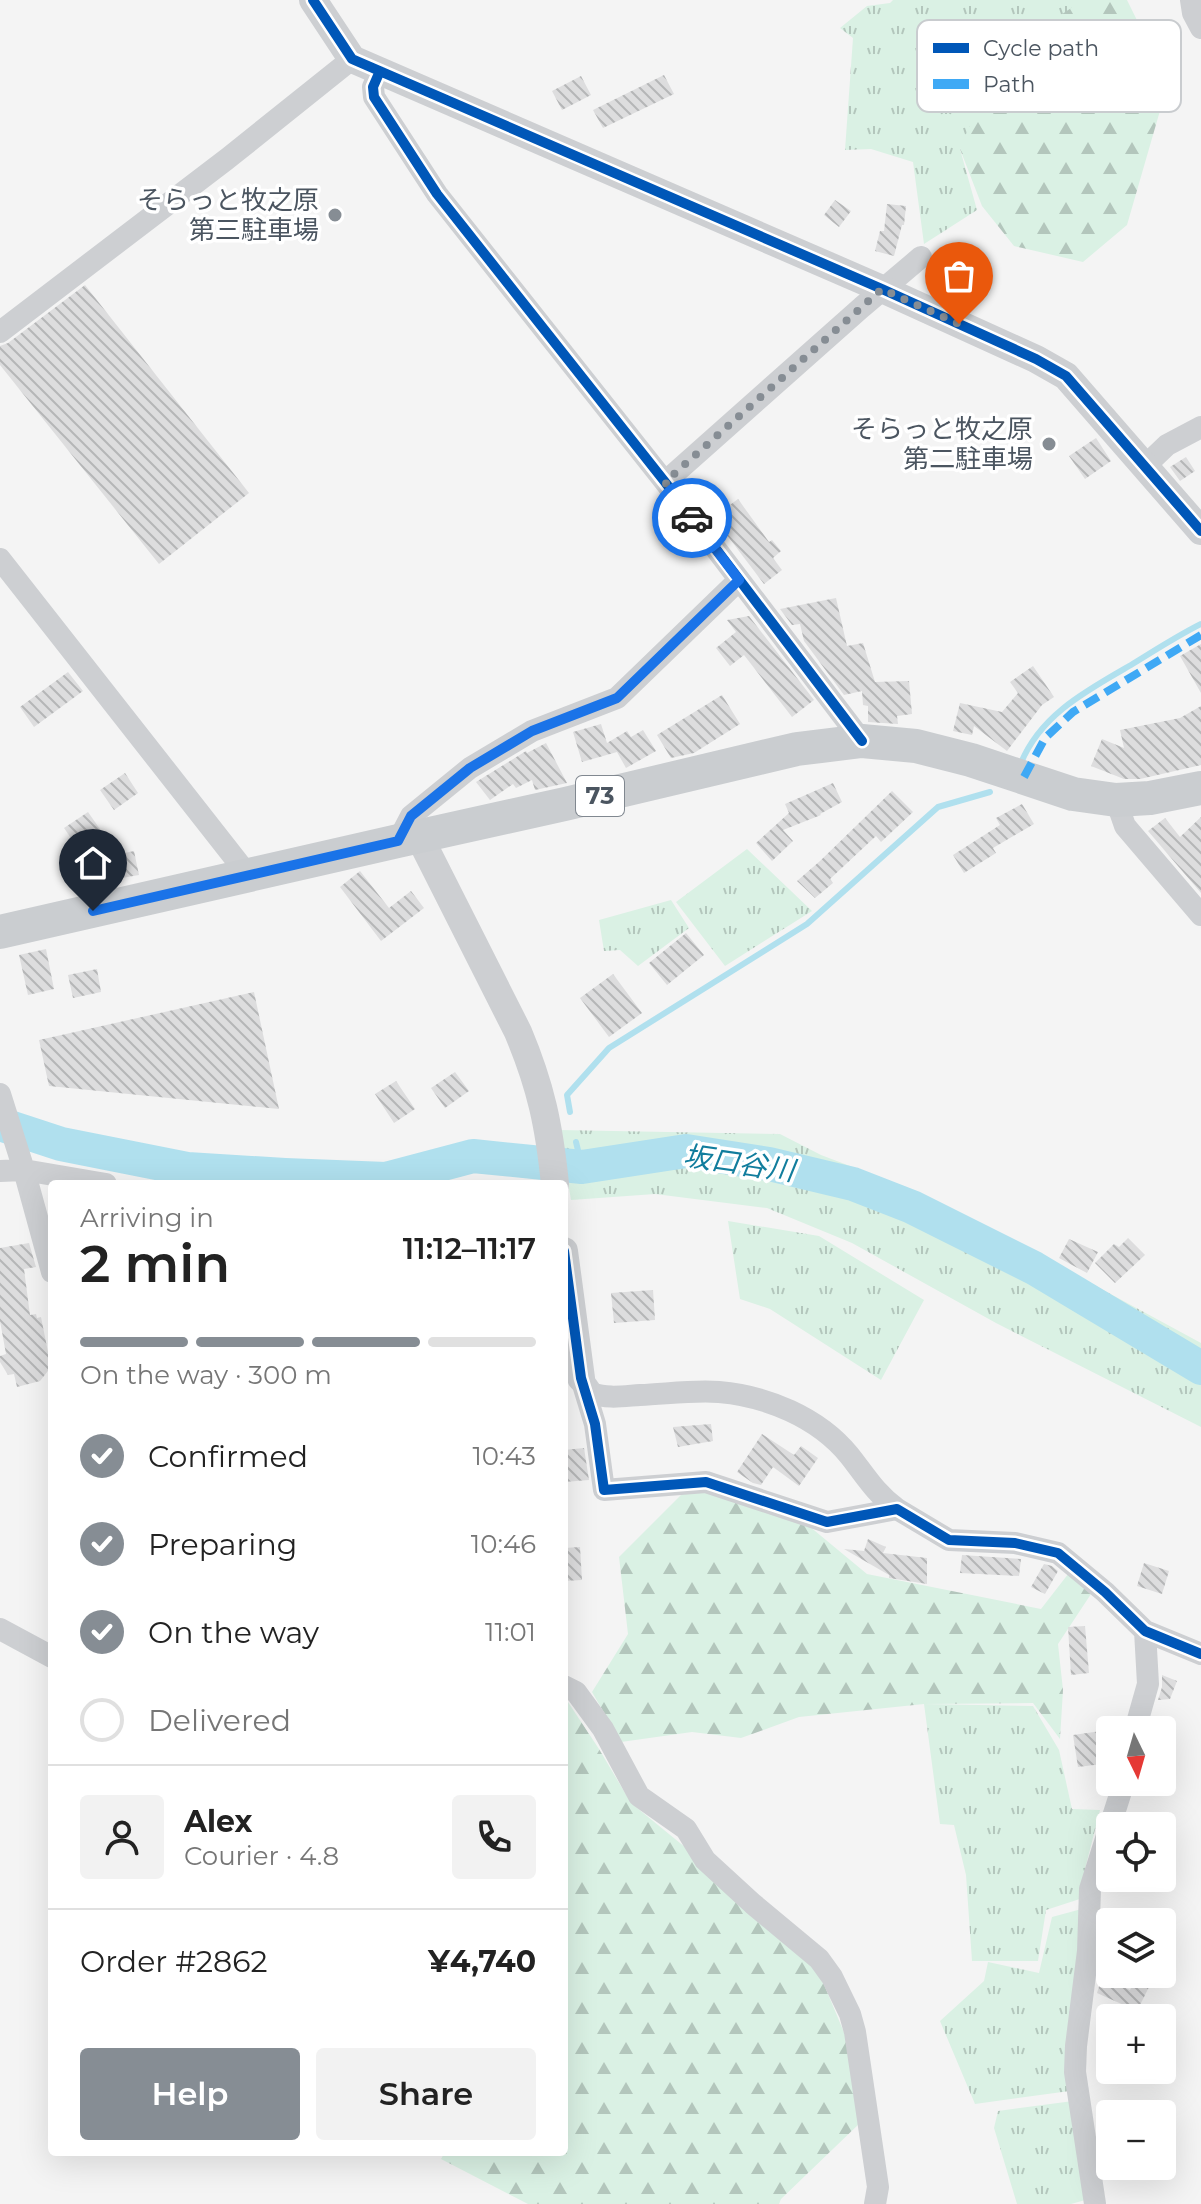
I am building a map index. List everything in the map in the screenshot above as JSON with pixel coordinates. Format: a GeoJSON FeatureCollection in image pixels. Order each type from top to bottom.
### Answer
{"type":"FeatureCollection","features":[{"type":"Feature","properties":{"kind":"main road","name":"73"},"geometry":{"type":"LineString","coordinates":[[0,932],[797,749],[862,741],[916,746],[971,760],[1073,794],[1116,800],[1150,798],[1201,788]]}},
{"type":"Feature","properties":{"kind":"street"},"geometry":{"type":"LineString","coordinates":[[313,0],[352,59],[882,289],[1036,359],[1066,376],[1201,531]]}},
{"type":"Feature","properties":{"kind":"street"},"geometry":{"type":"LineString","coordinates":[[1191,0],[1193,13],[1201,28]]}},
{"type":"Feature","properties":{"kind":"street"},"geometry":{"type":"LineString","coordinates":[[0,332],[227,159],[352,59]]}},
{"type":"Feature","properties":{"kind":"street"},"geometry":{"type":"LineString","coordinates":[[380,71],[373,87],[374,97],[437,194],[665,482],[862,741]]}},
{"type":"Feature","properties":{"kind":"street"},"geometry":{"type":"LineString","coordinates":[[665,482],[921,257]]}},
{"type":"Feature","properties":{"kind":"street"},"geometry":{"type":"LineString","coordinates":[[1145,466],[1167,445],[1201,427]]}},
{"type":"Feature","properties":{"kind":"street"},"geometry":{"type":"LineString","coordinates":[[0,559],[248,875]]}},
{"type":"Feature","properties":{"kind":"street"},"geometry":{"type":"LineString","coordinates":[[555,1180],[551,1142],[538,1081],[518,1032],[409,838],[411,816],[470,768],[532,731],[617,698],[739,580]]}},
{"type":"Feature","properties":{"kind":"street"},"geometry":{"type":"LineString","coordinates":[[1116,800],[1125,826],[1201,915]]}},
{"type":"Feature","properties":{"kind":"street"},"geometry":{"type":"LineString","coordinates":[[1,1098],[48,1257]]}},
{"type":"Feature","properties":{"kind":"street"},"geometry":{"type":"LineString","coordinates":[[0,1171],[24,1170],[83,1180]]}},
{"type":"Feature","properties":{"kind":"street"},"geometry":{"type":"LineString","coordinates":[[568,1281],[581,1378],[595,1424],[604,1490],[706,1482],[827,1522],[897,1509]]}},
{"type":"Feature","properties":{"kind":"street"},"geometry":{"type":"LineString","coordinates":[[581,1378],[592,1393],[607,1397],[721,1392],[782,1408],[818,1427],[833,1439],[847,1452],[882,1498],[949,1540],[1015,1543],[1058,1553],[1145,1631],[1201,1654]]}},
{"type":"Feature","properties":{"kind":"street"},"geometry":{"type":"LineString","coordinates":[[0,1629],[48,1655]]}},
{"type":"Feature","properties":{"kind":"street"},"geometry":{"type":"LineString","coordinates":[[1139,1716],[1148,1684],[1145,1631]]}},
{"type":"Feature","properties":{"kind":"street"},"geometry":{"type":"LineString","coordinates":[[568,1688],[576,1692],[603,1729],[639,1796],[686,1829],[705,1860],[819,1959],[832,1977],[855,2032],[878,2187],[875,2204]]}},
{"type":"Feature","properties":{"kind":"street"},"geometry":{"type":"LineString","coordinates":[[1095,2204],[1075,2072],[1076,2046],[1088,1951],[1090,1889],[1120,1796]]}},
{"type":"Feature","properties":{"kind":"green space"},"geometry":{"type":"Polygon","coordinates":[[[893,0],[1086,0],[1069,20],[917,20],[917,112],[991,112],[960,149],[977,210],[924,244],[913,162],[871,149],[845,150],[853,38],[840,28],[867,6],[893,0]]]}},
{"type":"Feature","properties":{"kind":"green space"},"geometry":{"type":"Polygon","coordinates":[[[1083,0],[1127,0],[1137,20],[1053,20],[1083,0]]]}},
{"type":"Feature","properties":{"kind":"green space"},"geometry":{"type":"Polygon","coordinates":[[[975,112],[1160,112],[1127,225],[1083,262],[1014,246],[982,206],[960,149],[975,112]]]}},
{"type":"Feature","properties":{"kind":"green space"},"geometry":{"type":"Polygon","coordinates":[[[747,849],[812,911],[725,966],[676,902],[747,849]]]}},
{"type":"Feature","properties":{"kind":"green space"},"geometry":{"type":"Polygon","coordinates":[[[671,900],[689,928],[638,966],[620,950],[604,951],[599,920],[671,900]]]}},
{"type":"Feature","properties":{"kind":"green space"},"geometry":{"type":"Polygon","coordinates":[[[559,1130],[780,1134],[821,1155],[916,1191],[1201,1343],[1201,1427],[996,1323],[852,1243],[767,1208],[655,1194],[571,1200],[559,1130]]]}},
{"type":"Feature","properties":{"kind":"green space"},"geometry":{"type":"Polygon","coordinates":[[[728,1221],[819,1236],[924,1300],[881,1380],[770,1309],[740,1299],[728,1221]]]}},
{"type":"Feature","properties":{"kind":"green space"},"geometry":{"type":"Polygon","coordinates":[[[693,1483],[803,1521],[867,1574],[1041,1609],[1072,1569],[1093,1591],[1058,1644],[1063,1690],[1060,1739],[1033,1703],[924,1704],[799,1717],[741,1738],[692,1732],[621,1742],[592,1692],[628,1634],[619,1557],[693,1483]]]}},
{"type":"Feature","properties":{"kind":"green space"},"geometry":{"type":"Polygon","coordinates":[[[568,1702],[631,1803],[691,1852],[818,1970],[848,2042],[860,2123],[779,2204],[528,2204],[441,2159],[443,2156],[568,2156],[568,1702]]]}},
{"type":"Feature","properties":{"kind":"green space"},"geometry":{"type":"Polygon","coordinates":[[[924,1704],[1033,1706],[1059,1750],[1072,1809],[1100,1810],[1096,1812],[1096,1826],[1083,1877],[1089,1896],[1046,1910],[1038,1961],[972,1961],[966,1875],[954,1825],[940,1824],[924,1704]]]}},
{"type":"Feature","properties":{"kind":"green space"},"geometry":{"type":"Polygon","coordinates":[[[1089,1907],[1077,2090],[975,2104],[940,2021],[984,1981],[988,1962],[1039,1973],[1052,1917],[1089,1907]]]}},
{"type":"Feature","properties":{"kind":"green space"},"geometry":{"type":"Polygon","coordinates":[[[1073,2101],[1089,2199],[1071,2204],[1017,2204],[994,2128],[998,2111],[1073,2101]]]}},
{"type":"Feature","properties":{"kind":"building"},"geometry":{"type":"Polygon","coordinates":[[[664,75],[674,94],[603,128],[593,110],[664,75]]]}},
{"type":"Feature","properties":{"kind":"building"},"geometry":{"type":"Polygon","coordinates":[[[581,76],[591,95],[562,110],[552,91],[581,76]]]}},
{"type":"Feature","properties":{"kind":"building"},"geometry":{"type":"Polygon","coordinates":[[[835,200],[851,211],[839,227],[824,215],[835,200]]]}},
{"type":"Feature","properties":{"kind":"building"},"geometry":{"type":"Polygon","coordinates":[[[887,204],[906,206],[904,225],[894,256],[875,251],[880,231],[884,231],[887,204]]]}},
{"type":"Feature","properties":{"kind":"building"},"geometry":{"type":"Polygon","coordinates":[[[85,285],[249,493],[159,564],[0,365],[0,346],[85,285]]]}},
{"type":"Feature","properties":{"kind":"building"},"geometry":{"type":"Polygon","coordinates":[[[1096,438],[1111,461],[1085,479],[1069,456],[1096,438]]]}},
{"type":"Feature","properties":{"kind":"building"},"geometry":{"type":"Polygon","coordinates":[[[1186,457],[1195,471],[1180,481],[1170,467],[1186,457]]]}},
{"type":"Feature","properties":{"kind":"building"},"geometry":{"type":"Polygon","coordinates":[[[738,499],[769,542],[772,540],[781,551],[773,558],[782,570],[764,584],[711,519],[738,499]]]}},
{"type":"Feature","properties":{"kind":"building"},"geometry":{"type":"Polygon","coordinates":[[[836,598],[847,646],[863,643],[875,682],[909,681],[912,714],[897,716],[898,724],[868,722],[868,706],[863,705],[862,691],[844,695],[804,641],[800,624],[792,625],[780,609],[836,598]]]}},
{"type":"Feature","properties":{"kind":"building"},"geometry":{"type":"Polygon","coordinates":[[[749,616],[814,700],[792,717],[744,655],[730,666],[716,648],[736,632],[727,620],[749,616]]]}},
{"type":"Feature","properties":{"kind":"building"},"geometry":{"type":"Polygon","coordinates":[[[1201,644],[1201,693],[1180,656],[1201,644]]]}},
{"type":"Feature","properties":{"kind":"building"},"geometry":{"type":"Polygon","coordinates":[[[1033,666],[1054,697],[1042,705],[1007,751],[974,726],[972,735],[953,731],[960,703],[1002,712],[1018,693],[1010,682],[1033,666]]]}},
{"type":"Feature","properties":{"kind":"building"},"geometry":{"type":"Polygon","coordinates":[[[68,672],[83,691],[34,727],[20,707],[68,672]]]}},
{"type":"Feature","properties":{"kind":"building"},"geometry":{"type":"Polygon","coordinates":[[[722,695],[740,724],[694,753],[671,758],[657,735],[722,695]]]}},
{"type":"Feature","properties":{"kind":"building"},"geometry":{"type":"Polygon","coordinates":[[[1201,706],[1201,765],[1140,779],[1124,779],[1091,766],[1102,739],[1124,748],[1120,730],[1180,718],[1201,706]]]}},
{"type":"Feature","properties":{"kind":"building"},"geometry":{"type":"Polygon","coordinates":[[[601,724],[607,743],[627,731],[631,737],[643,730],[656,751],[626,768],[617,752],[582,762],[573,732],[601,724]]]}},
{"type":"Feature","properties":{"kind":"building"},"geometry":{"type":"Polygon","coordinates":[[[546,743],[567,783],[535,790],[532,780],[516,788],[513,784],[490,800],[476,782],[526,751],[546,743]]]}},
{"type":"Feature","properties":{"kind":"building"},"geometry":{"type":"Polygon","coordinates":[[[125,773],[138,793],[114,810],[100,790],[125,773]]]}},
{"type":"Feature","properties":{"kind":"building"},"geometry":{"type":"Polygon","coordinates":[[[833,783],[842,802],[821,815],[783,830],[793,841],[772,861],[756,843],[789,813],[785,804],[833,783]]]}},
{"type":"Feature","properties":{"kind":"building"},"geometry":{"type":"Polygon","coordinates":[[[892,791],[913,812],[881,842],[876,836],[830,879],[833,883],[815,898],[797,881],[892,791]]]}},
{"type":"Feature","properties":{"kind":"building"},"geometry":{"type":"Polygon","coordinates":[[[1022,804],[1034,824],[993,848],[996,853],[964,873],[953,855],[1000,825],[996,818],[1022,804]]]}},
{"type":"Feature","properties":{"kind":"building"},"geometry":{"type":"Polygon","coordinates":[[[88,812],[102,832],[78,848],[64,828],[88,812]]]}},
{"type":"Feature","properties":{"kind":"building"},"geometry":{"type":"Polygon","coordinates":[[[1201,817],[1201,893],[1148,831],[1165,818],[1180,837],[1201,817]]]}},
{"type":"Feature","properties":{"kind":"building"},"geometry":{"type":"Polygon","coordinates":[[[134,851],[139,875],[110,880],[106,857],[134,851]]]}},
{"type":"Feature","properties":{"kind":"building"},"geometry":{"type":"Polygon","coordinates":[[[360,871],[389,908],[411,891],[424,908],[381,941],[340,887],[360,871]]]}},
{"type":"Feature","properties":{"kind":"building"},"geometry":{"type":"Polygon","coordinates":[[[686,933],[704,955],[667,985],[649,963],[686,933]]]}},
{"type":"Feature","properties":{"kind":"building"},"geometry":{"type":"Polygon","coordinates":[[[46,949],[54,989],[28,995],[19,955],[46,949]]]}},
{"type":"Feature","properties":{"kind":"building"},"geometry":{"type":"Polygon","coordinates":[[[97,969],[101,992],[73,998],[68,975],[97,969]]]}},
{"type":"Feature","properties":{"kind":"building"},"geometry":{"type":"Polygon","coordinates":[[[613,974],[642,1013],[609,1037],[580,998],[613,974]]]}},
{"type":"Feature","properties":{"kind":"building"},"geometry":{"type":"Polygon","coordinates":[[[254,992],[279,1109],[49,1086],[39,1040],[254,992]]]}},
{"type":"Feature","properties":{"kind":"building"},"geometry":{"type":"Polygon","coordinates":[[[455,1072],[469,1091],[445,1108],[431,1088],[455,1072]]]}},
{"type":"Feature","properties":{"kind":"building"},"geometry":{"type":"Polygon","coordinates":[[[396,1081],[415,1109],[394,1123],[375,1094],[396,1081]]]}},
{"type":"Feature","properties":{"kind":"building"},"geometry":{"type":"Polygon","coordinates":[[[1128,1238],[1145,1255],[1115,1283],[1095,1263],[1114,1244],[1119,1247],[1128,1238]]]}},
{"type":"Feature","properties":{"kind":"building"},"geometry":{"type":"Polygon","coordinates":[[[1069,1239],[1098,1252],[1087,1273],[1059,1258],[1069,1239]]]}},
{"type":"Feature","properties":{"kind":"building"},"geometry":{"type":"Polygon","coordinates":[[[29,1243],[36,1267],[24,1269],[30,1315],[41,1317],[48,1352],[48,1371],[40,1381],[17,1387],[14,1374],[8,1375],[0,1362],[0,1356],[6,1354],[0,1321],[0,1248],[29,1243]]]}},
{"type":"Feature","properties":{"kind":"building"},"geometry":{"type":"Polygon","coordinates":[[[653,1290],[655,1320],[614,1323],[611,1293],[653,1290]]]}},
{"type":"Feature","properties":{"kind":"building"},"geometry":{"type":"Polygon","coordinates":[[[711,1424],[713,1441],[678,1447],[673,1427],[711,1424]]]}},
{"type":"Feature","properties":{"kind":"building"},"geometry":{"type":"Polygon","coordinates":[[[762,1434],[794,1455],[801,1446],[818,1458],[799,1486],[773,1467],[761,1485],[737,1472],[762,1434]]]}},
{"type":"Feature","properties":{"kind":"building"},"geometry":{"type":"Polygon","coordinates":[[[584,1448],[589,1480],[568,1482],[568,1450],[584,1448]]]}},
{"type":"Feature","properties":{"kind":"building"},"geometry":{"type":"Polygon","coordinates":[[[868,1539],[886,1547],[883,1553],[927,1558],[927,1584],[889,1578],[889,1575],[844,1549],[864,1551],[868,1539]]]}},
{"type":"Feature","properties":{"kind":"building"},"geometry":{"type":"Polygon","coordinates":[[[580,1547],[582,1580],[568,1581],[568,1548],[580,1547]]]}},
{"type":"Feature","properties":{"kind":"building"},"geometry":{"type":"Polygon","coordinates":[[[962,1555],[1021,1559],[1019,1576],[960,1573],[962,1555]]]}},
{"type":"Feature","properties":{"kind":"building"},"geometry":{"type":"Polygon","coordinates":[[[1144,1563],[1169,1571],[1162,1594],[1137,1586],[1144,1563]]]}},
{"type":"Feature","properties":{"kind":"building"},"geometry":{"type":"Polygon","coordinates":[[[1044,1564],[1058,1571],[1045,1594],[1031,1587],[1044,1564]]]}},
{"type":"Feature","properties":{"kind":"building"},"geometry":{"type":"Polygon","coordinates":[[[1085,1626],[1089,1673],[1071,1675],[1068,1627],[1085,1626]]]}},
{"type":"Feature","properties":{"kind":"building"},"geometry":{"type":"Polygon","coordinates":[[[1162,1675],[1177,1681],[1170,1699],[1158,1700],[1162,1687],[1162,1675]]]}},
{"type":"Feature","properties":{"kind":"building"},"geometry":{"type":"Polygon","coordinates":[[[1096,1732],[1096,1765],[1078,1767],[1073,1735],[1096,1732]]]}},
{"type":"Feature","properties":{"kind":"building"},"geometry":{"type":"Polygon","coordinates":[[[1099,1988],[1148,1988],[1140,2004],[1121,2004],[1097,1993],[1099,1988]]]}},
{"type":"Feature","properties":{"kind":"waterway"},"geometry":{"type":"LineString","coordinates":[[1021,763],[1041,731],[1067,705],[1201,624]]}},
{"type":"Feature","properties":{"kind":"waterway"},"geometry":{"type":"LineString","coordinates":[[570,1112],[567,1095],[609,1048],[807,924],[938,807],[990,792]]}},
{"type":"Feature","properties":{"kind":"waterway","name":"坂口谷川"},"geometry":{"type":"LineString","coordinates":[[0,1124],[61,1144],[187,1169],[285,1175],[386,1179],[473,1156],[582,1167],[686,1151],[769,1164],[853,1184],[912,1207],[1034,1268],[1201,1368]]}},
{"type":"Feature","properties":{"kind":"waterway"},"geometry":{"type":"LineString","coordinates":[[576,1142],[582,1167]]}},
{"type":"Feature","properties":{"kind":"marked path"},"geometry":{"type":"LineString","coordinates":[[1024,777],[1045,738],[1073,712],[1201,635]]}},
{"type":"Feature","properties":{"kind":"cycle path"},"geometry":{"type":"LineString","coordinates":[[313,0],[352,59],[882,289],[1036,359],[1066,376],[1201,531]]}},
{"type":"Feature","properties":{"kind":"cycle path"},"geometry":{"type":"LineString","coordinates":[[380,71],[373,87],[374,97],[437,194],[665,482],[862,741]]}},
{"type":"Feature","properties":{"kind":"cycle path"},"geometry":{"type":"LineString","coordinates":[[568,1281],[581,1378],[595,1424],[604,1490],[706,1482],[827,1522],[897,1509],[949,1540],[1015,1543],[1058,1553],[1145,1631],[1201,1654]]}},
{"type":"Feature","properties":{"kind":"way so far"},"geometry":{"type":"LineString","coordinates":[[692,518],[665,482],[882,289],[959,324]]}},
{"type":"Feature","properties":{"kind":"place","name":"そらっと牧之原 第三駐車場"},"geometry":{"type":"Point","coordinates":[335,215]}},
{"type":"Feature","properties":{"kind":"place","name":"そらっと牧之原 第二駐車場"},"geometry":{"type":"Point","coordinates":[1049,444]}},
{"type":"Feature","properties":{"kind":"route"},"geometry":{"type":"LineString","coordinates":[[93,911],[398,841],[411,816],[470,768],[532,731],[617,698],[739,580],[692,518]]}}]}
